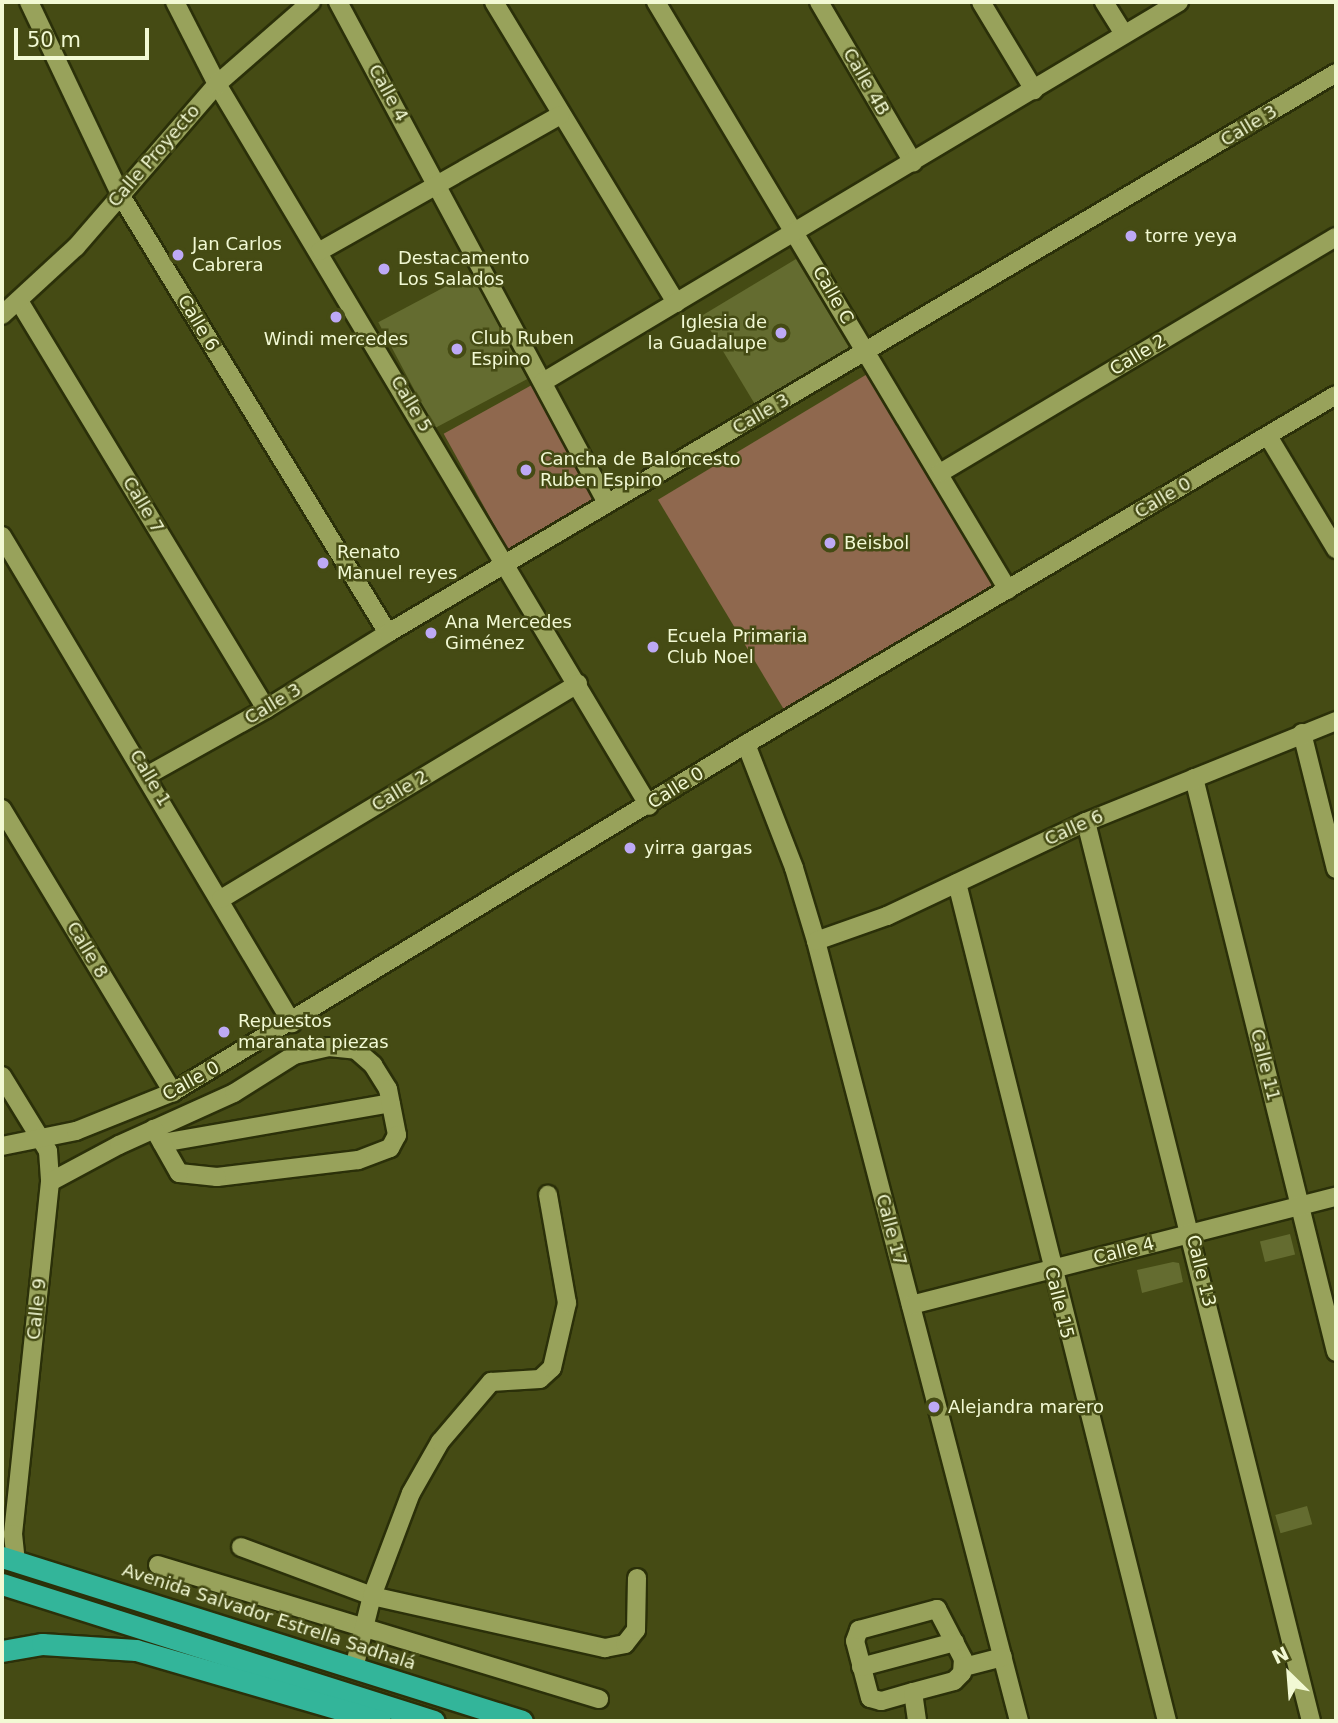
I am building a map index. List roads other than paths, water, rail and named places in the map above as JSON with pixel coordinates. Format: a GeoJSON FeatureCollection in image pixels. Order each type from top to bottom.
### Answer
{"type":"FeatureCollection","features":[{"type":"Feature","properties":{"kind":"highway","name":"Avenida Salvador Estrella Sadhalá"},"geometry":{"type":"LineString","coordinates":[[8,1551],[354,1668],[523,1721]]}},
{"type":"Feature","properties":{"kind":"highway"},"geometry":{"type":"LineString","coordinates":[[2,1584],[433,1721]]}},
{"type":"Feature","properties":{"kind":"highway"},"geometry":{"type":"LineString","coordinates":[[2,1651],[41,1644],[136,1650],[380,1721]]}},
{"type":"Feature","properties":{"kind":"street","name":"Calle 6"},"geometry":{"type":"LineString","coordinates":[[29,2],[121,196],[388,633]]}},
{"type":"Feature","properties":{"kind":"street","name":"Calle 5"},"geometry":{"type":"LineString","coordinates":[[175,2],[218,84],[649,806]]}},
{"type":"Feature","properties":{"kind":"street","name":"Calle Proyecto"},"geometry":{"type":"LineString","coordinates":[[2,315],[19,301],[121,196],[218,84],[311,2]]}},
{"type":"Feature","properties":{"kind":"street","name":"Calle 4"},"geometry":{"type":"LineString","coordinates":[[338,2],[439,185],[607,503]]}},
{"type":"Feature","properties":{"kind":"street"},"geometry":{"type":"LineString","coordinates":[[494,2],[676,303]]}},
{"type":"Feature","properties":{"kind":"street","name":"Calle C"},"geometry":{"type":"LineString","coordinates":[[656,2],[1008,590]]}},
{"type":"Feature","properties":{"kind":"street","name":"Calle 4B"},"geometry":{"type":"LineString","coordinates":[[819,2],[913,162]]}},
{"type":"Feature","properties":{"kind":"street"},"geometry":{"type":"LineString","coordinates":[[981,2],[1034,90]]}},
{"type":"Feature","properties":{"kind":"street"},"geometry":{"type":"LineString","coordinates":[[1104,2],[1124,34]]}},
{"type":"Feature","properties":{"kind":"street"},"geometry":{"type":"LineString","coordinates":[[543,382],[1180,2]]}},
{"type":"Feature","properties":{"kind":"street","name":"Calle 3"},"geometry":{"type":"LineString","coordinates":[[148,775],[266,709],[388,633],[867,353],[1336,73]]}},
{"type":"Feature","properties":{"kind":"street"},"geometry":{"type":"LineString","coordinates":[[320,251],[560,115]]}},
{"type":"Feature","properties":{"kind":"street","name":"Calle 2"},"geometry":{"type":"LineString","coordinates":[[940,473],[1336,237]]}},
{"type":"Feature","properties":{"kind":"street","name":"Calle 7"},"geometry":{"type":"LineString","coordinates":[[19,301],[266,709]]}},
{"type":"Feature","properties":{"kind":"street","name":"Calle 0"},"geometry":{"type":"LineString","coordinates":[[2,1146],[43,1141],[111,1120],[173,1092],[292,1023],[746,744],[1336,395]]}},
{"type":"Feature","properties":{"kind":"street"},"geometry":{"type":"LineString","coordinates":[[1268,436],[1336,549]]}},
{"type":"Feature","properties":{"kind":"street","name":"Calle 1"},"geometry":{"type":"LineString","coordinates":[[2,536],[222,899],[292,1023]]}},
{"type":"Feature","properties":{"kind":"street","name":"Calle 2"},"geometry":{"type":"LineString","coordinates":[[222,899],[578,684]]}},
{"type":"Feature","properties":{"kind":"street","name":"Calle 6"},"geometry":{"type":"LineString","coordinates":[[816,941],[957,883],[1086,821],[1336,721]]}},
{"type":"Feature","properties":{"kind":"street"},"geometry":{"type":"LineString","coordinates":[[1303,733],[1336,869]]}},
{"type":"Feature","properties":{"kind":"street","name":"Calle 17"},"geometry":{"type":"LineString","coordinates":[[746,744],[783,835],[816,941],[1019,1721]]}},
{"type":"Feature","properties":{"kind":"street","name":"Calle 11"},"geometry":{"type":"LineString","coordinates":[[1194,778],[1336,1352]]}},
{"type":"Feature","properties":{"kind":"street","name":"Calle 8"},"geometry":{"type":"LineString","coordinates":[[2,808],[173,1092]]}},
{"type":"Feature","properties":{"kind":"street","name":"Calle 13"},"geometry":{"type":"LineString","coordinates":[[1086,821],[1192,1234],[1311,1721]]}},
{"type":"Feature","properties":{"kind":"street","name":"Calle 15"},"geometry":{"type":"LineString","coordinates":[[957,883],[1050,1269],[1167,1721]]}},
{"type":"Feature","properties":{"kind":"street"},"geometry":{"type":"LineString","coordinates":[[50,1182],[158,1136],[294,1055],[329,1047],[356,1050],[373,1065],[391,1103],[397,1135],[390,1148],[358,1160],[217,1177],[179,1173],[158,1136]]}},
{"type":"Feature","properties":{"kind":"street","name":"Calle 9"},"geometry":{"type":"LineString","coordinates":[[2,1076],[48,1151],[50,1182],[8,1551]]}},
{"type":"Feature","properties":{"kind":"street"},"geometry":{"type":"LineString","coordinates":[[158,1136],[391,1103]]}},
{"type":"Feature","properties":{"kind":"street"},"geometry":{"type":"LineString","coordinates":[[354,1668],[372,1596],[411,1493],[440,1442],[491,1382],[540,1378],[552,1368],[567,1303],[548,1195]]}},
{"type":"Feature","properties":{"kind":"street","name":"Calle 4"},"geometry":{"type":"LineString","coordinates":[[911,1305],[1336,1197]]}},
{"type":"Feature","properties":{"kind":"street"},"geometry":{"type":"LineString","coordinates":[[241,1547],[372,1596],[611,1649],[625,1644],[636,1630],[637,1578]]}},
{"type":"Feature","properties":{"kind":"street"},"geometry":{"type":"LineString","coordinates":[[158,1565],[364,1630],[599,1699]]}},
{"type":"Feature","properties":{"kind":"street"},"geometry":{"type":"LineString","coordinates":[[964,1667],[941,1612],[925,1610],[859,1630],[855,1641],[867,1693],[875,1700],[954,1681],[964,1667],[1003,1657]]}},
{"type":"Feature","properties":{"kind":"street"},"geometry":{"type":"LineString","coordinates":[[861,1667],[955,1642]]}},
{"type":"Feature","properties":{"kind":"street"},"geometry":{"type":"LineString","coordinates":[[913,1692],[917,1721]]}},
{"type":"Feature","properties":{"kind":"place","name":"torre yeya"},"geometry":{"type":"Point","coordinates":[1131,236]}},
{"type":"Feature","properties":{"kind":"place","name":"Jan Carlos Cabrera"},"geometry":{"type":"Point","coordinates":[178,255]}},
{"type":"Feature","properties":{"kind":"place","name":"Destacamento Los Salados"},"geometry":{"type":"Point","coordinates":[384,269]}},
{"type":"Feature","properties":{"kind":"place","name":"Windi mercedes"},"geometry":{"type":"Point","coordinates":[336,317]}},
{"type":"Feature","properties":{"kind":"place","name":"Iglesia de la Guadalupe"},"geometry":{"type":"Point","coordinates":[781,333]}},
{"type":"Feature","properties":{"kind":"place","name":"Club Ruben Espino"},"geometry":{"type":"Point","coordinates":[457,349]}},
{"type":"Feature","properties":{"kind":"place","name":"Cancha de Baloncesto Ruben Espino"},"geometry":{"type":"Point","coordinates":[526,470]}},
{"type":"Feature","properties":{"kind":"place","name":"Beisbol"},"geometry":{"type":"Point","coordinates":[830,543]}},
{"type":"Feature","properties":{"kind":"place","name":"Renato Manuel reyes"},"geometry":{"type":"Point","coordinates":[323,563]}},
{"type":"Feature","properties":{"kind":"place","name":"Ana Mercedes Giménez"},"geometry":{"type":"Point","coordinates":[431,633]}},
{"type":"Feature","properties":{"kind":"place","name":"Ecuela Primaria Club Noel"},"geometry":{"type":"Point","coordinates":[653,647]}},
{"type":"Feature","properties":{"kind":"place","name":"yirra gargas"},"geometry":{"type":"Point","coordinates":[630,848]}},
{"type":"Feature","properties":{"kind":"place","name":"Repuestos maranata piezas"},"geometry":{"type":"Point","coordinates":[224,1032]}},
{"type":"Feature","properties":{"kind":"place","name":"Alejandra marero"},"geometry":{"type":"Point","coordinates":[934,1407]}}]}
